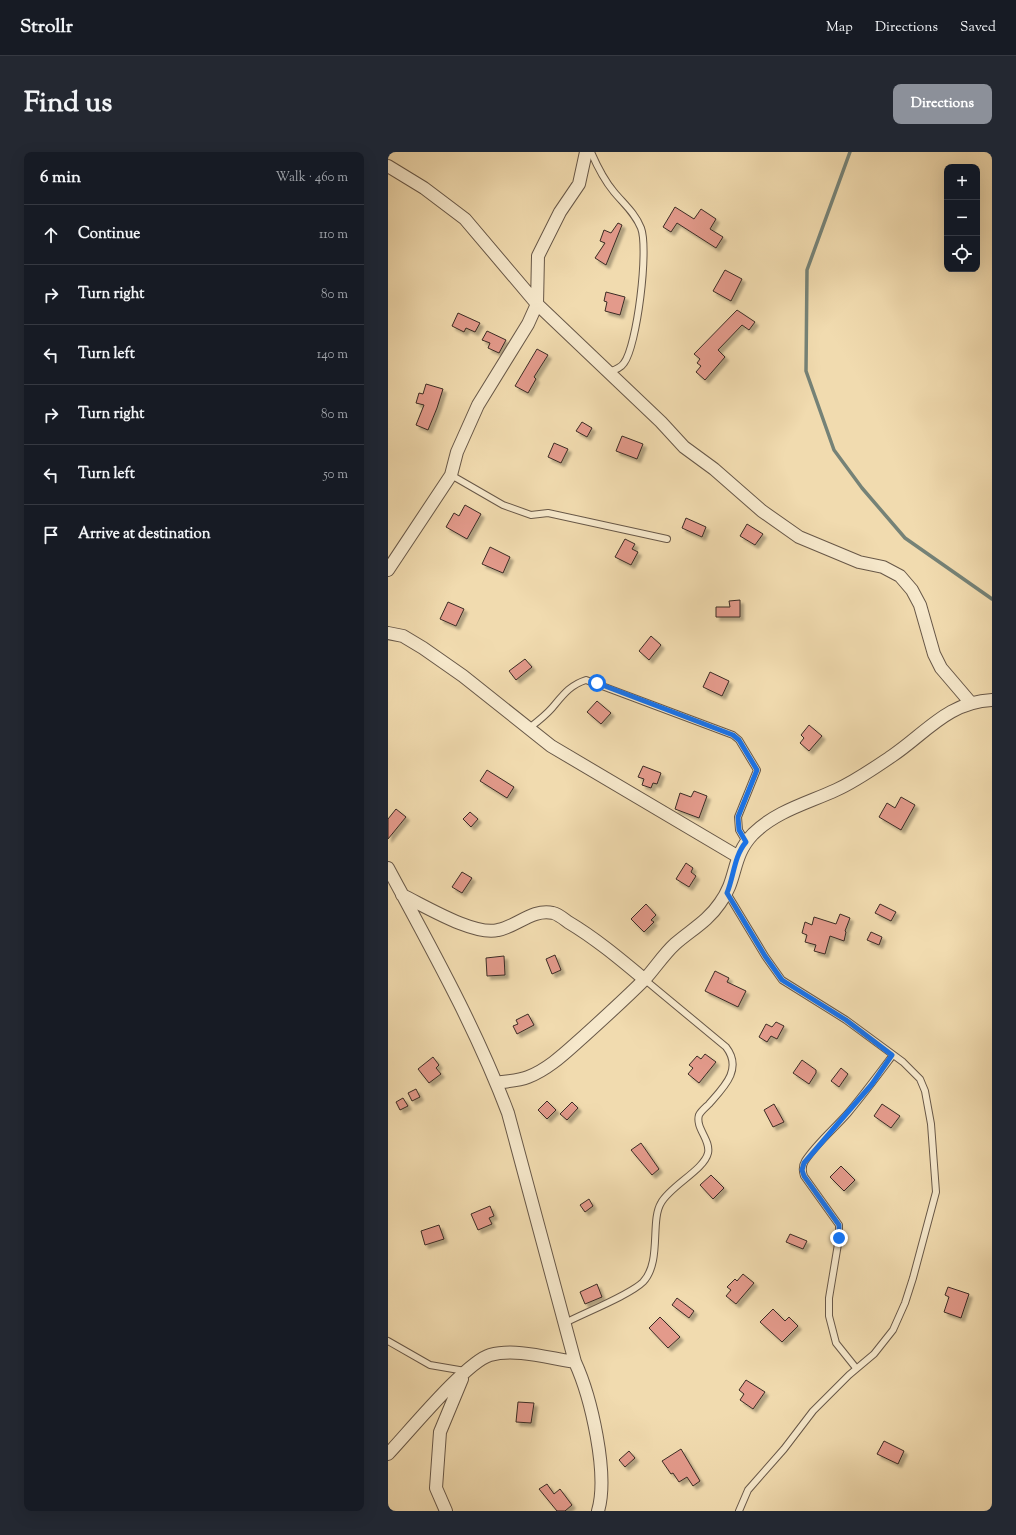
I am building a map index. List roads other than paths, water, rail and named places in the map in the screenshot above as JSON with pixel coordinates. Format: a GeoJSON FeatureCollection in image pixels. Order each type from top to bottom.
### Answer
{"type":"FeatureCollection","features":[{"type":"Feature","properties":{"kind":"street"},"geometry":{"type":"LineString","coordinates":[[388,570],[450,475],[457,452],[478,405],[528,324],[537,304],[538,256],[560,212],[579,184],[586,152]]}},
{"type":"Feature","properties":{"kind":"street"},"geometry":{"type":"LineString","coordinates":[[388,166],[424,188],[466,219],[537,304],[661,422],[684,447],[714,469],[762,510],[799,537],[859,562],[883,567],[900,576],[912,590],[920,605],[934,654],[941,668],[970,702]]}},
{"type":"Feature","properties":{"kind":"street"},"geometry":{"type":"LineString","coordinates":[[388,633],[403,636],[423,648],[463,676],[551,746],[737,856]]}},
{"type":"Feature","properties":{"kind":"street"},"geometry":{"type":"LineString","coordinates":[[496,1083],[529,1077],[554,1062],[610,1013],[644,979],[674,945],[707,920],[727,893],[732,880],[737,856],[754,833],[774,818],[793,808],[838,790],[868,773],[901,750],[932,724],[970,702],[992,700]]}},
{"type":"Feature","properties":{"kind":"street"},"geometry":{"type":"LineString","coordinates":[[388,868],[433,952],[496,1083],[508,1113],[526,1175],[575,1362],[587,1393],[599,1453],[602,1487],[598,1511]]}},
{"type":"Feature","properties":{"kind":"street"},"geometry":{"type":"LineString","coordinates":[[402,895],[450,919],[487,932],[511,926],[534,914],[546,912],[554,913],[580,929],[644,979]]}},
{"type":"Feature","properties":{"kind":"street"},"geometry":{"type":"LineString","coordinates":[[388,1454],[466,1371],[489,1355],[509,1352],[575,1362]]}},
{"type":"Feature","properties":{"kind":"street"},"geometry":{"type":"LineString","coordinates":[[446,1511],[436,1488],[440,1432],[466,1371]]}},
{"type":"Feature","properties":{"kind":"lane"},"geometry":{"type":"LineString","coordinates":[[591,152],[600,172],[614,192],[634,214],[642,230],[644,261],[633,345],[624,363],[618,369],[608,372]]}},
{"type":"Feature","properties":{"kind":"lane"},"geometry":{"type":"LineString","coordinates":[[450,475],[503,504],[531,515],[548,513],[667,539]]}},
{"type":"Feature","properties":{"kind":"lane"},"geometry":{"type":"LineString","coordinates":[[528,729],[543,717],[563,694],[576,683],[586,680],[733,735],[739,740],[757,770],[738,817],[739,830],[746,842]]}},
{"type":"Feature","properties":{"kind":"lane"},"geometry":{"type":"LineString","coordinates":[[727,893],[765,956],[782,980],[846,1020],[913,1070],[920,1079],[925,1091],[931,1124],[936,1192],[920,1246],[913,1278],[902,1310],[893,1330],[883,1346],[856,1368],[813,1411],[784,1449],[748,1490],[738,1511]]}},
{"type":"Feature","properties":{"kind":"lane"},"geometry":{"type":"LineString","coordinates":[[565,1322],[632,1290],[643,1282],[647,1275],[656,1241],[659,1206],[672,1190],[688,1177],[706,1158],[709,1151],[698,1122],[700,1114],[725,1085],[732,1072],[734,1063],[726,1047],[644,979]]}},
{"type":"Feature","properties":{"kind":"lane"},"geometry":{"type":"LineString","coordinates":[[856,1368],[836,1343],[829,1316],[829,1298],[839,1238],[839,1225],[804,1176],[802,1170],[804,1163],[810,1155],[853,1108],[892,1055]]}},
{"type":"Feature","properties":{"kind":"lane"},"geometry":{"type":"LineString","coordinates":[[388,1341],[430,1365],[466,1371]]}},
{"type":"Feature","properties":{"kind":"waterway"},"geometry":{"type":"LineString","coordinates":[[850,152],[807,270],[806,371],[834,450],[862,488],[905,538],[992,599]]}}]}
